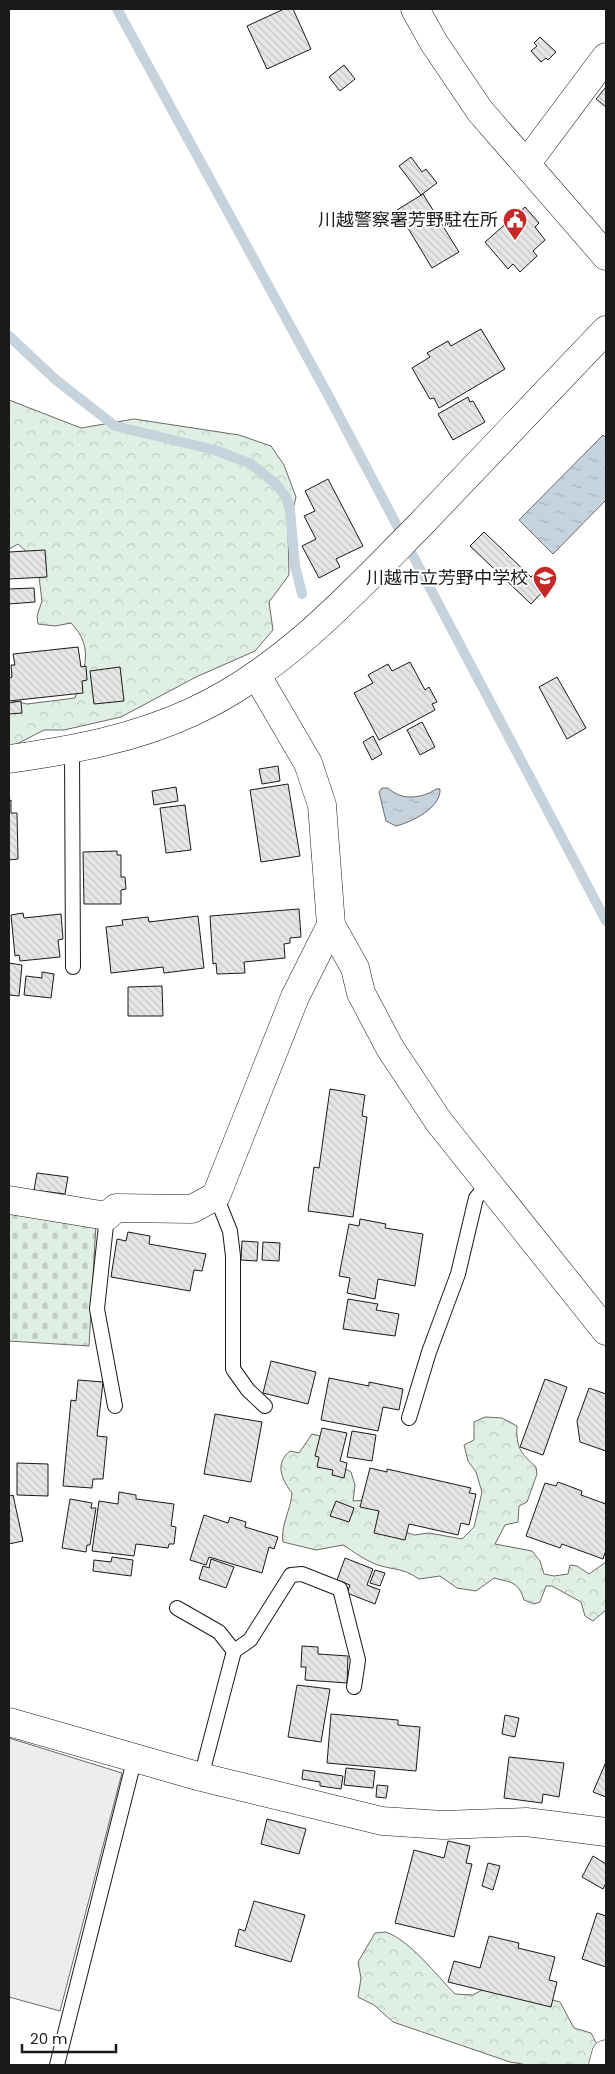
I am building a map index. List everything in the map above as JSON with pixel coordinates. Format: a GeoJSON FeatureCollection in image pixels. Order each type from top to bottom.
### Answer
{"type":"FeatureCollection","features":[{"type":"Feature","properties":{"kind":"street"},"geometry":{"type":"LineString","coordinates":[[415,9],[434,43],[480,111],[606,256]]}},
{"type":"Feature","properties":{"kind":"street"},"geometry":{"type":"LineString","coordinates":[[526,164],[606,57]]}},
{"type":"Feature","properties":{"kind":"street"},"geometry":{"type":"LineString","coordinates":[[9,758],[72,750],[141,733],[184,716],[257,676],[298,642],[384,561],[606,330]]}},
{"type":"Feature","properties":{"kind":"street"},"geometry":{"type":"LineString","coordinates":[[257,676],[308,764],[322,805],[331,925],[355,968],[360,993],[390,1048],[439,1122],[606,1331]]}},
{"type":"Feature","properties":{"kind":"street"},"geometry":{"type":"LineString","coordinates":[[9,1200],[107,1216],[116,1208],[192,1209],[216,1196],[294,997],[331,925]]}},
{"type":"Feature","properties":{"kind":"street"},"geometry":{"type":"LineString","coordinates":[[9,1722],[202,1777],[382,1821],[443,1824],[526,1822],[606,1832]]}},
{"type":"Feature","properties":{"kind":"street"},"geometry":{"type":"LineString","coordinates":[[603,2065],[606,2054]]}},
{"type":"Feature","properties":{"kind":"lane"},"geometry":{"type":"LineString","coordinates":[[72,750],[73,967]]}},
{"type":"Feature","properties":{"kind":"lane"},"geometry":{"type":"LineString","coordinates":[[409,1418],[429,1352],[458,1274],[476,1198],[488,1184]]}},
{"type":"Feature","properties":{"kind":"lane"},"geometry":{"type":"LineString","coordinates":[[216,1196],[230,1231],[233,1256],[233,1369],[248,1390],[265,1406]]}},
{"type":"Feature","properties":{"kind":"lane"},"geometry":{"type":"LineString","coordinates":[[107,1216],[97,1309],[115,1406]]}},
{"type":"Feature","properties":{"kind":"lane"},"geometry":{"type":"LineString","coordinates":[[202,1777],[234,1651],[250,1640],[291,1574],[302,1574],[340,1589],[358,1660],[354,1687]]}},
{"type":"Feature","properties":{"kind":"lane"},"geometry":{"type":"LineString","coordinates":[[177,1608],[219,1632],[234,1651]]}},
{"type":"Feature","properties":{"kind":"lane"},"geometry":{"type":"LineString","coordinates":[[57,2065],[135,1758]]}},
{"type":"Feature","properties":{"kind":"green space"},"geometry":{"type":"Polygon","coordinates":[[[9,400],[81,428],[134,419],[239,435],[271,446],[284,465],[296,497],[288,530],[289,575],[269,602],[273,630],[255,651],[196,677],[121,717],[64,730],[44,730],[9,748],[9,700],[27,704],[75,698],[82,678],[85,650],[83,641],[71,623],[55,626],[38,624],[37,616],[42,601],[37,561],[18,544],[9,549],[9,400]]]}},
{"type":"Feature","properties":{"kind":"green space"},"geometry":{"type":"Polygon","coordinates":[[[9,1210],[96,1224],[89,1346],[9,1341],[9,1210]]]}},
{"type":"Feature","properties":{"kind":"green space"},"geometry":{"type":"Polygon","coordinates":[[[485,1417],[502,1418],[517,1426],[518,1445],[526,1458],[536,1467],[537,1474],[527,1502],[519,1506],[518,1522],[505,1525],[495,1544],[532,1551],[540,1561],[544,1574],[554,1576],[568,1574],[570,1565],[577,1566],[589,1574],[606,1562],[606,1610],[593,1621],[585,1616],[581,1602],[552,1586],[546,1586],[540,1602],[534,1604],[524,1600],[519,1589],[514,1584],[494,1578],[476,1591],[457,1588],[440,1576],[419,1579],[403,1571],[378,1565],[343,1545],[316,1550],[283,1542],[284,1524],[292,1493],[285,1483],[281,1472],[282,1461],[290,1451],[299,1453],[312,1434],[328,1438],[337,1464],[351,1472],[355,1485],[353,1501],[368,1500],[397,1529],[414,1535],[429,1533],[462,1539],[474,1527],[482,1492],[476,1472],[468,1461],[464,1445],[474,1440],[474,1422],[485,1417]]]}},
{"type":"Feature","properties":{"kind":"green space"},"geometry":{"type":"Polygon","coordinates":[[[386,1932],[405,1943],[423,1959],[455,1994],[473,1995],[493,1984],[560,2002],[574,2028],[591,2033],[599,2048],[590,2065],[527,2065],[510,2062],[393,2022],[374,2005],[358,1997],[361,1978],[358,1962],[375,1933],[386,1932]]]}},
{"type":"Feature","properties":{"kind":"shaded area"},"geometry":{"type":"Polygon","coordinates":[[[9,1738],[122,1773],[60,2011],[9,1997],[9,1738]]]}},
{"type":"Feature","properties":{"kind":"water"},"geometry":{"type":"Polygon","coordinates":[[[603,435],[606,438],[606,500],[553,554],[519,520],[603,435]]]}},
{"type":"Feature","properties":{"kind":"water"},"geometry":{"type":"Polygon","coordinates":[[[382,788],[388,788],[397,794],[407,797],[418,796],[440,789],[439,796],[431,808],[417,818],[396,826],[386,821],[379,792],[382,788]]]}},
{"type":"Feature","properties":{"kind":"building"},"geometry":{"type":"Polygon","coordinates":[[[284,9],[293,9],[311,49],[267,69],[247,26],[284,9]]]}},
{"type":"Feature","properties":{"kind":"building"},"geometry":{"type":"Polygon","coordinates":[[[540,37],[556,52],[548,60],[546,58],[541,62],[531,51],[537,46],[534,43],[540,37]]]}},
{"type":"Feature","properties":{"kind":"building"},"geometry":{"type":"Polygon","coordinates":[[[344,65],[355,79],[340,91],[329,77],[344,65]]]}},
{"type":"Feature","properties":{"kind":"building"},"geometry":{"type":"Polygon","coordinates":[[[606,87],[606,107],[596,99],[606,87]]]}},
{"type":"Feature","properties":{"kind":"building"},"geometry":{"type":"Polygon","coordinates":[[[411,157],[422,172],[426,169],[437,183],[421,195],[399,166],[411,157]]]}},
{"type":"Feature","properties":{"kind":"building"},"geometry":{"type":"Polygon","coordinates":[[[423,194],[459,252],[432,268],[397,210],[423,194]]]}},
{"type":"Feature","properties":{"kind":"building","name":"川越警察署芳野駐在所"},"geometry":{"type":"Polygon","coordinates":[[[525,207],[539,223],[535,227],[545,240],[533,251],[537,256],[520,272],[513,264],[508,269],[485,242],[525,207]]]}},
{"type":"Feature","properties":{"kind":"building"},"geometry":{"type":"Polygon","coordinates":[[[481,329],[505,369],[439,408],[434,398],[430,399],[412,368],[430,357],[427,353],[448,341],[451,346],[481,329]]]}},
{"type":"Feature","properties":{"kind":"building"},"geometry":{"type":"Polygon","coordinates":[[[468,397],[470,402],[473,401],[485,422],[453,440],[438,414],[468,397]]]}},
{"type":"Feature","properties":{"kind":"building"},"geometry":{"type":"Polygon","coordinates":[[[328,479],[363,546],[336,559],[340,567],[319,578],[302,546],[316,539],[304,516],[315,511],[305,491],[328,479]]]}},
{"type":"Feature","properties":{"kind":"building"},"geometry":{"type":"Polygon","coordinates":[[[484,532],[531,577],[534,574],[547,587],[531,604],[470,546],[484,532]]]}},
{"type":"Feature","properties":{"kind":"building"},"geometry":{"type":"Polygon","coordinates":[[[45,550],[47,577],[9,579],[9,552],[45,550]]]}},
{"type":"Feature","properties":{"kind":"building"},"geometry":{"type":"Polygon","coordinates":[[[34,588],[35,602],[9,604],[9,589],[34,588]]]}},
{"type":"Feature","properties":{"kind":"building"},"geometry":{"type":"Polygon","coordinates":[[[78,647],[81,667],[86,666],[87,680],[82,681],[83,693],[9,701],[9,678],[12,677],[11,665],[15,665],[13,654],[78,647]]]}},
{"type":"Feature","properties":{"kind":"building"},"geometry":{"type":"Polygon","coordinates":[[[410,662],[425,690],[429,687],[437,702],[432,704],[435,710],[379,740],[354,693],[373,683],[368,675],[388,664],[392,671],[410,662]]]}},
{"type":"Feature","properties":{"kind":"building"},"geometry":{"type":"Polygon","coordinates":[[[120,667],[124,701],[94,704],[90,671],[120,667]]]}},
{"type":"Feature","properties":{"kind":"building"},"geometry":{"type":"Polygon","coordinates":[[[557,677],[586,728],[567,739],[539,687],[557,677]]]}},
{"type":"Feature","properties":{"kind":"building"},"geometry":{"type":"Polygon","coordinates":[[[21,701],[22,713],[9,714],[9,703],[21,701]]]}},
{"type":"Feature","properties":{"kind":"building"},"geometry":{"type":"Polygon","coordinates":[[[422,722],[435,747],[420,755],[407,730],[422,722]]]}},
{"type":"Feature","properties":{"kind":"building"},"geometry":{"type":"Polygon","coordinates":[[[373,736],[382,754],[372,760],[363,742],[373,736]]]}},
{"type":"Feature","properties":{"kind":"building"},"geometry":{"type":"Polygon","coordinates":[[[278,766],[280,781],[262,784],[259,769],[278,766]]]}},
{"type":"Feature","properties":{"kind":"building"},"geometry":{"type":"Polygon","coordinates":[[[288,784],[300,856],[261,862],[250,790],[288,784]]]}},
{"type":"Feature","properties":{"kind":"building"},"geometry":{"type":"Polygon","coordinates":[[[176,787],[178,801],[154,805],[152,791],[176,787]]]}},
{"type":"Feature","properties":{"kind":"building"},"geometry":{"type":"Polygon","coordinates":[[[11,800],[11,813],[17,813],[18,859],[9,860],[9,801],[11,800]]]}},
{"type":"Feature","properties":{"kind":"building"},"geometry":{"type":"Polygon","coordinates":[[[185,805],[191,850],[166,853],[160,808],[185,805]]]}},
{"type":"Feature","properties":{"kind":"building"},"geometry":{"type":"Polygon","coordinates":[[[117,851],[117,855],[121,855],[121,877],[125,877],[126,889],[121,890],[121,904],[84,904],[83,852],[117,851]]]}},
{"type":"Feature","properties":{"kind":"building"},"geometry":{"type":"Polygon","coordinates":[[[299,909],[301,937],[290,938],[290,943],[284,944],[285,958],[244,962],[245,973],[217,974],[216,963],[213,964],[210,916],[299,909]]]}},
{"type":"Feature","properties":{"kind":"building"},"geometry":{"type":"Polygon","coordinates":[[[23,913],[24,918],[61,914],[63,939],[58,940],[60,957],[20,961],[19,955],[15,956],[11,915],[23,913]]]}},
{"type":"Feature","properties":{"kind":"building"},"geometry":{"type":"Polygon","coordinates":[[[198,916],[204,968],[164,973],[163,967],[111,973],[106,927],[123,925],[122,920],[148,917],[149,922],[198,916]]]}},
{"type":"Feature","properties":{"kind":"building"},"geometry":{"type":"Polygon","coordinates":[[[9,963],[22,965],[19,996],[10,995],[9,992],[9,963]]]}},
{"type":"Feature","properties":{"kind":"building"},"geometry":{"type":"Polygon","coordinates":[[[42,972],[54,974],[51,998],[24,995],[26,976],[42,978],[42,972]]]}},
{"type":"Feature","properties":{"kind":"building"},"geometry":{"type":"Polygon","coordinates":[[[162,986],[163,1016],[128,1016],[128,987],[162,986]]]}},
{"type":"Feature","properties":{"kind":"building"},"geometry":{"type":"Polygon","coordinates":[[[330,1089],[365,1095],[362,1116],[367,1117],[353,1217],[308,1211],[314,1167],[319,1168],[330,1089]]]}},
{"type":"Feature","properties":{"kind":"building"},"geometry":{"type":"Polygon","coordinates":[[[37,1173],[68,1177],[65,1194],[34,1190],[37,1173]]]}},
{"type":"Feature","properties":{"kind":"building"},"geometry":{"type":"Polygon","coordinates":[[[360,1219],[386,1224],[385,1228],[423,1234],[415,1286],[378,1279],[375,1299],[347,1293],[350,1278],[339,1276],[349,1224],[359,1226],[360,1219]]]}},
{"type":"Feature","properties":{"kind":"building"},"geometry":{"type":"Polygon","coordinates":[[[128,1232],[150,1236],[149,1244],[206,1254],[202,1271],[194,1270],[190,1291],[111,1277],[117,1239],[126,1241],[128,1232]]]}},
{"type":"Feature","properties":{"kind":"building"},"geometry":{"type":"Polygon","coordinates":[[[242,1241],[258,1242],[257,1261],[241,1260],[242,1241]]]}},
{"type":"Feature","properties":{"kind":"building"},"geometry":{"type":"Polygon","coordinates":[[[263,1242],[280,1243],[279,1261],[262,1260],[263,1242]]]}},
{"type":"Feature","properties":{"kind":"building"},"geometry":{"type":"Polygon","coordinates":[[[348,1299],[378,1304],[376,1310],[399,1314],[395,1336],[343,1329],[348,1299]]]}},
{"type":"Feature","properties":{"kind":"building"},"geometry":{"type":"Polygon","coordinates":[[[271,1361],[316,1372],[308,1404],[263,1393],[271,1361]]]}},
{"type":"Feature","properties":{"kind":"building"},"geometry":{"type":"Polygon","coordinates":[[[329,1378],[369,1386],[369,1382],[403,1389],[399,1410],[383,1407],[378,1431],[321,1420],[329,1378]]]}},
{"type":"Feature","properties":{"kind":"building"},"geometry":{"type":"Polygon","coordinates":[[[545,1379],[567,1387],[543,1455],[520,1447],[545,1379]]]}},
{"type":"Feature","properties":{"kind":"building"},"geometry":{"type":"Polygon","coordinates":[[[78,1380],[103,1382],[97,1436],[107,1437],[103,1479],[93,1479],[92,1488],[63,1486],[71,1400],[76,1401],[78,1380]]]}},
{"type":"Feature","properties":{"kind":"building"},"geometry":{"type":"Polygon","coordinates":[[[589,1388],[606,1394],[606,1451],[580,1442],[577,1421],[589,1388]]]}},
{"type":"Feature","properties":{"kind":"building"},"geometry":{"type":"Polygon","coordinates":[[[215,1414],[262,1422],[251,1482],[204,1474],[215,1414]]]}},
{"type":"Feature","properties":{"kind":"building"},"geometry":{"type":"Polygon","coordinates":[[[322,1428],[347,1433],[340,1461],[347,1463],[344,1478],[332,1475],[333,1470],[317,1467],[319,1457],[315,1456],[322,1428]]]}},
{"type":"Feature","properties":{"kind":"building"},"geometry":{"type":"Polygon","coordinates":[[[352,1431],[376,1435],[372,1461],[347,1457],[352,1431]]]}},
{"type":"Feature","properties":{"kind":"building"},"geometry":{"type":"Polygon","coordinates":[[[17,1463],[48,1464],[48,1496],[17,1495],[17,1463]]]}},
{"type":"Feature","properties":{"kind":"building"},"geometry":{"type":"Polygon","coordinates":[[[370,1468],[387,1472],[387,1469],[471,1488],[469,1493],[476,1494],[469,1525],[461,1523],[458,1535],[409,1524],[405,1540],[374,1533],[379,1511],[360,1507],[370,1468]]]}},
{"type":"Feature","properties":{"kind":"building"},"geometry":{"type":"Polygon","coordinates":[[[558,1482],[582,1491],[581,1495],[606,1504],[606,1550],[603,1559],[562,1544],[560,1548],[526,1536],[545,1483],[556,1486],[558,1482]]]}},
{"type":"Feature","properties":{"kind":"building"},"geometry":{"type":"Polygon","coordinates":[[[119,1492],[136,1495],[136,1499],[174,1504],[171,1526],[176,1527],[174,1544],[169,1544],[168,1548],[136,1544],[134,1556],[92,1551],[99,1501],[118,1504],[119,1492]]]}},
{"type":"Feature","properties":{"kind":"building"},"geometry":{"type":"Polygon","coordinates":[[[13,1495],[23,1541],[9,1544],[9,1496],[13,1495]]]}},
{"type":"Feature","properties":{"kind":"building"},"geometry":{"type":"Polygon","coordinates":[[[70,1499],[92,1503],[91,1508],[96,1508],[90,1545],[87,1545],[86,1552],[62,1548],[70,1499]]]}},
{"type":"Feature","properties":{"kind":"building"},"geometry":{"type":"Polygon","coordinates":[[[336,1501],[354,1508],[349,1522],[330,1516],[336,1501]]]}},
{"type":"Feature","properties":{"kind":"building"},"geometry":{"type":"Polygon","coordinates":[[[204,1515],[228,1523],[230,1517],[246,1522],[245,1527],[278,1537],[274,1549],[269,1547],[262,1573],[209,1557],[206,1565],[190,1560],[204,1515]]]}},
{"type":"Feature","properties":{"kind":"building"},"geometry":{"type":"Polygon","coordinates":[[[112,1557],[133,1560],[131,1576],[93,1571],[94,1560],[111,1562],[112,1557]]]}},
{"type":"Feature","properties":{"kind":"building"},"geometry":{"type":"Polygon","coordinates":[[[345,1558],[373,1569],[367,1585],[380,1590],[375,1604],[347,1593],[350,1585],[337,1580],[345,1558]]]}},
{"type":"Feature","properties":{"kind":"building"},"geometry":{"type":"Polygon","coordinates":[[[211,1559],[234,1567],[226,1588],[199,1579],[203,1566],[209,1568],[211,1559]]]}},
{"type":"Feature","properties":{"kind":"building"},"geometry":{"type":"Polygon","coordinates":[[[375,1570],[385,1573],[380,1586],[370,1583],[375,1570]]]}},
{"type":"Feature","properties":{"kind":"building"},"geometry":{"type":"Polygon","coordinates":[[[302,1646],[318,1647],[318,1654],[348,1656],[347,1683],[305,1680],[306,1667],[301,1667],[302,1646]]]}},
{"type":"Feature","properties":{"kind":"building"},"geometry":{"type":"Polygon","coordinates":[[[297,1685],[330,1689],[321,1742],[288,1737],[297,1685]]]}},
{"type":"Feature","properties":{"kind":"building"},"geometry":{"type":"Polygon","coordinates":[[[331,1714],[398,1720],[398,1725],[420,1727],[416,1771],[327,1763],[331,1714]]]}},
{"type":"Feature","properties":{"kind":"building"},"geometry":{"type":"Polygon","coordinates":[[[505,1715],[519,1718],[515,1737],[502,1734],[505,1715]]]}},
{"type":"Feature","properties":{"kind":"building"},"geometry":{"type":"Polygon","coordinates":[[[509,1757],[564,1763],[559,1797],[543,1794],[542,1803],[504,1798],[509,1757]]]}},
{"type":"Feature","properties":{"kind":"building"},"geometry":{"type":"Polygon","coordinates":[[[606,1762],[606,1797],[593,1792],[606,1762]]]}},
{"type":"Feature","properties":{"kind":"building"},"geometry":{"type":"Polygon","coordinates":[[[346,1768],[375,1771],[373,1788],[344,1785],[346,1768]]]}},
{"type":"Feature","properties":{"kind":"building"},"geometry":{"type":"Polygon","coordinates":[[[303,1770],[343,1776],[341,1789],[320,1786],[320,1782],[302,1779],[303,1770]]]}},
{"type":"Feature","properties":{"kind":"building"},"geometry":{"type":"Polygon","coordinates":[[[377,1785],[388,1786],[386,1798],[376,1797],[377,1785]]]}},
{"type":"Feature","properties":{"kind":"building"},"geometry":{"type":"Polygon","coordinates":[[[267,1819],[306,1829],[299,1854],[261,1844],[267,1819]]]}},
{"type":"Feature","properties":{"kind":"building"},"geometry":{"type":"Polygon","coordinates":[[[448,1841],[470,1846],[466,1863],[472,1864],[454,1937],[395,1923],[414,1850],[444,1858],[448,1841]]]}},
{"type":"Feature","properties":{"kind":"building"},"geometry":{"type":"Polygon","coordinates":[[[593,1856],[606,1864],[606,1883],[603,1889],[582,1877],[593,1856]]]}},
{"type":"Feature","properties":{"kind":"building"},"geometry":{"type":"Polygon","coordinates":[[[488,1863],[500,1866],[493,1890],[482,1886],[488,1863]]]}},
{"type":"Feature","properties":{"kind":"building"},"geometry":{"type":"Polygon","coordinates":[[[254,1901],[305,1915],[291,1962],[235,1946],[239,1929],[245,1931],[254,1901]]]}},
{"type":"Feature","properties":{"kind":"building"},"geometry":{"type":"Polygon","coordinates":[[[597,1913],[606,1916],[606,1967],[582,1959],[597,1913]]]}},
{"type":"Feature","properties":{"kind":"building"},"geometry":{"type":"Polygon","coordinates":[[[489,1936],[519,1943],[518,1948],[555,1957],[549,1980],[557,1982],[551,2007],[448,1982],[454,1961],[480,1968],[489,1936]]]}},
{"type":"Feature","properties":{"kind":"waterway"},"geometry":{"type":"LineString","coordinates":[[117,9],[328,395],[606,921]]}},
{"type":"Feature","properties":{"kind":"waterway"},"geometry":{"type":"LineString","coordinates":[[9,336],[56,380],[115,426],[215,450],[251,464],[275,483],[286,497],[290,510],[295,566],[302,594]]}},
{"type":"Feature","properties":{"kind":"place","name":"川越警察署芳野駐在所"},"geometry":{"type":"Point","coordinates":[515,241]}},
{"type":"Feature","properties":{"kind":"place","name":"川越市立芳野中学校"},"geometry":{"type":"Point","coordinates":[545,599]}}]}
